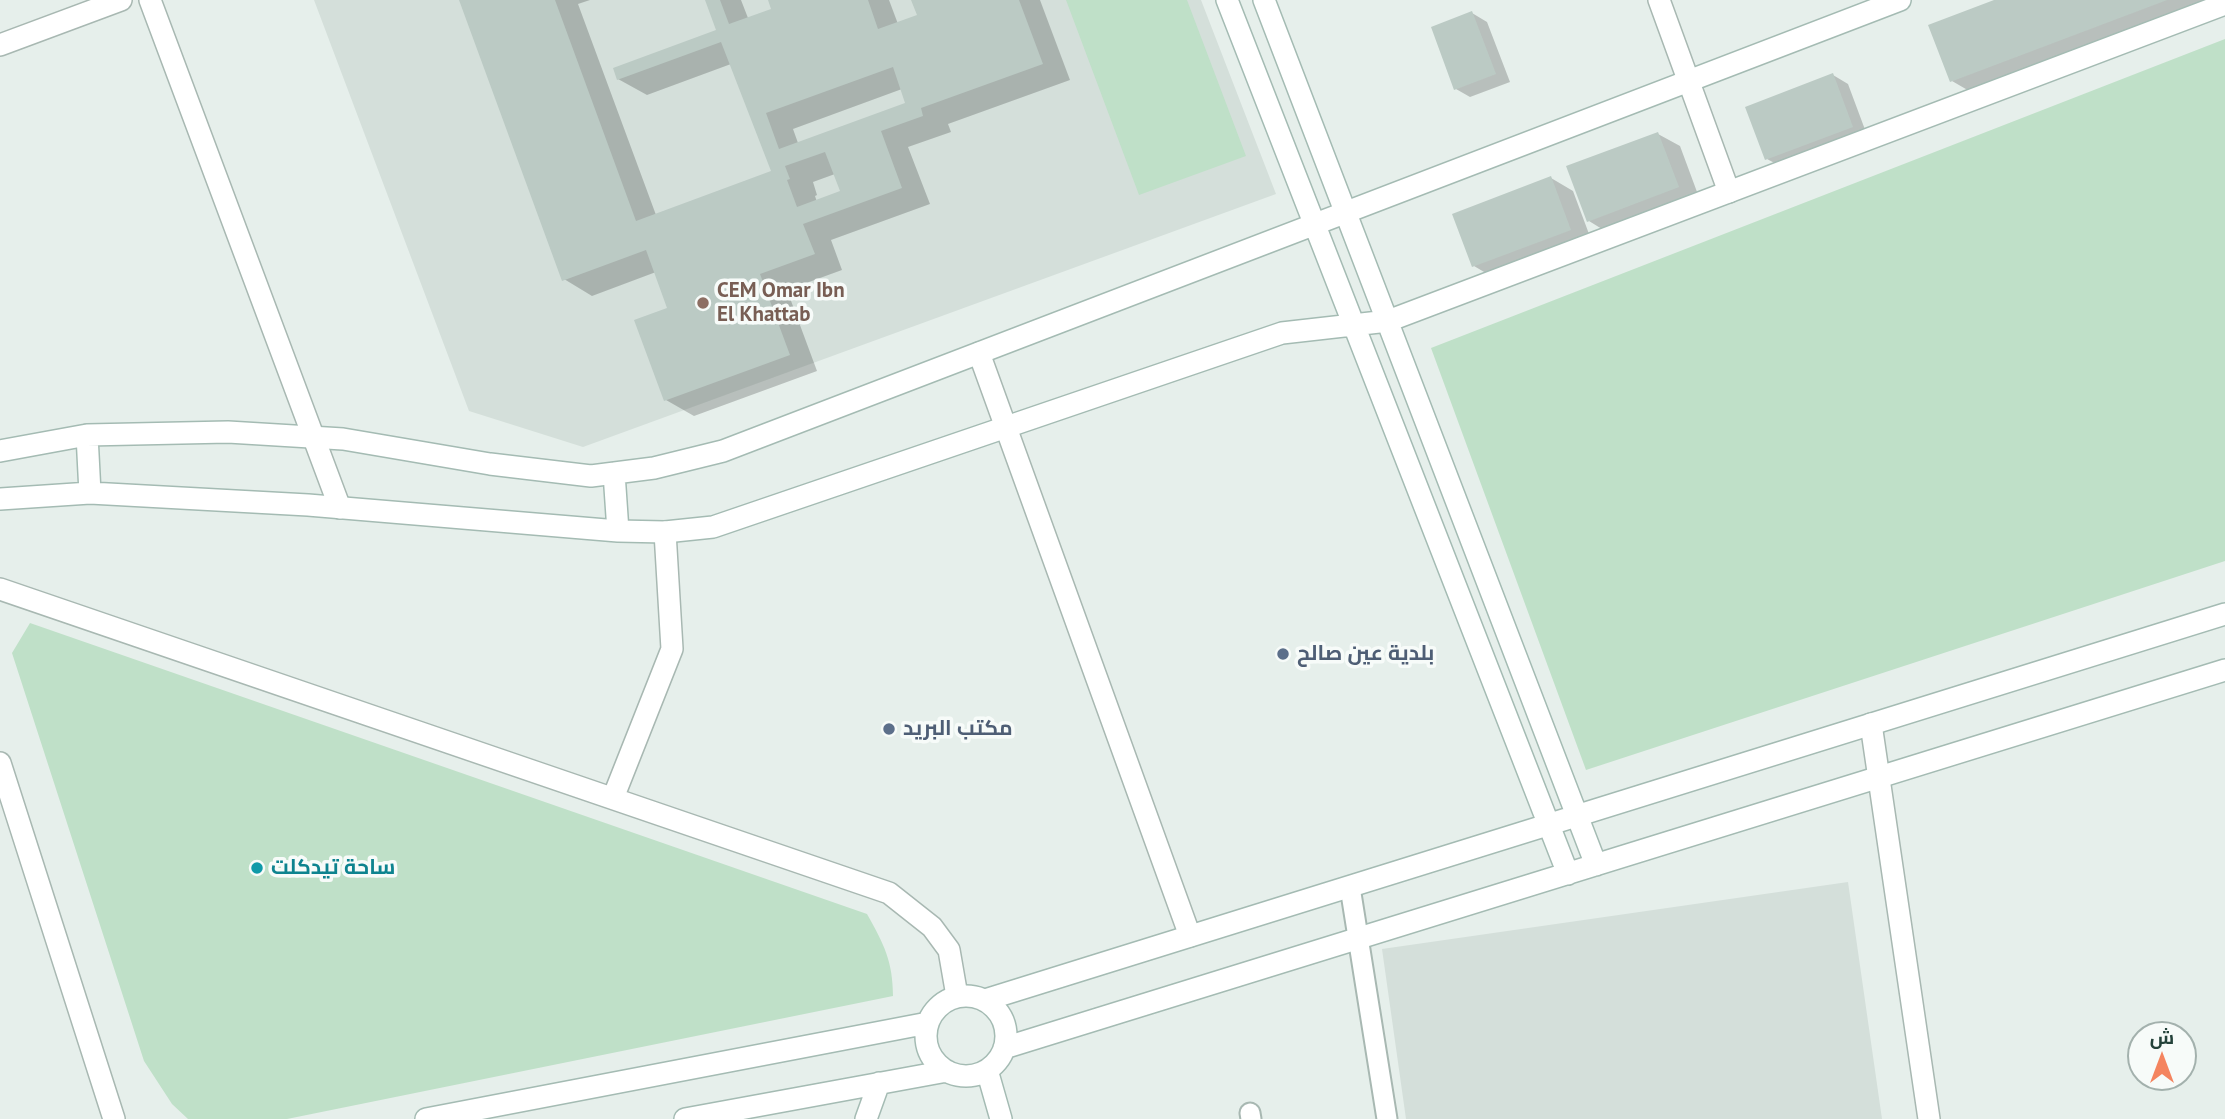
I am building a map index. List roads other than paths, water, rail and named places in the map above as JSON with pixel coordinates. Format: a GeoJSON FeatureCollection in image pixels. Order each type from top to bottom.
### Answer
{"type":"FeatureCollection","features":[{"type":"Feature","properties":{"kind":"main road"},"geometry":{"type":"LineString","coordinates":[[0,45],[121,0]]}},
{"type":"Feature","properties":{"kind":"main road"},"geometry":{"type":"LineString","coordinates":[[150,0],[340,508]]}},
{"type":"Feature","properties":{"kind":"main road"},"geometry":{"type":"LineString","coordinates":[[1227,0],[1568,874]]}},
{"type":"Feature","properties":{"kind":"main road"},"geometry":{"type":"LineString","coordinates":[[1265,0],[1597,865]]}},
{"type":"Feature","properties":{"kind":"main road"},"geometry":{"type":"LineString","coordinates":[[1659,0],[1729,192]]}},
{"type":"Feature","properties":{"kind":"main road"},"geometry":{"type":"LineString","coordinates":[[0,451],[87,435],[228,432],[343,439],[490,464],[591,476],[654,468],[723,451],[1900,0]]}},
{"type":"Feature","properties":{"kind":"main road"},"geometry":{"type":"LineString","coordinates":[[0,499],[90,493],[340,508],[618,531],[665,532],[713,527],[1282,333],[1388,321],[2225,4]]}},
{"type":"Feature","properties":{"kind":"main road"},"geometry":{"type":"LineString","coordinates":[[979,353],[1190,936]]}},
{"type":"Feature","properties":{"kind":"main road"},"geometry":{"type":"LineString","coordinates":[[87,435],[90,493]]}},
{"type":"Feature","properties":{"kind":"main road"},"geometry":{"type":"LineString","coordinates":[[614,473],[618,531]]}},
{"type":"Feature","properties":{"kind":"main road"},"geometry":{"type":"LineString","coordinates":[[613,798],[671,649],[665,532]]}},
{"type":"Feature","properties":{"kind":"main road"},"geometry":{"type":"LineString","coordinates":[[0,589],[890,892],[932,927],[949,950],[957,996]]}},
{"type":"Feature","properties":{"kind":"main road"},"geometry":{"type":"LineString","coordinates":[[985,1000],[2225,614]]}},
{"type":"Feature","properties":{"kind":"main road"},"geometry":{"type":"LineString","coordinates":[[1004,1048],[2225,670]]}},
{"type":"Feature","properties":{"kind":"main road"},"geometry":{"type":"LineString","coordinates":[[1871,724],[1929,1119]]}},
{"type":"Feature","properties":{"kind":"main road"},"geometry":{"type":"LineString","coordinates":[[0,763],[114,1119]]}},
{"type":"Feature","properties":{"kind":"main road"},"geometry":{"type":"LineString","coordinates":[[957,996],[972,996],[985,1000],[996,1009],[1006,1034],[1004,1048],[998,1060],[975,1075],[947,1071],[936,1063],[929,1051],[926,1037],[928,1023],[934,1011],[957,996]]}},
{"type":"Feature","properties":{"kind":"main road"},"geometry":{"type":"LineString","coordinates":[[426,1119],[928,1023]]}},
{"type":"Feature","properties":{"kind":"main road"},"geometry":{"type":"LineString","coordinates":[[987,1069],[1002,1119]]}},
{"type":"Feature","properties":{"kind":"main road"},"geometry":{"type":"LineString","coordinates":[[685,1119],[947,1071]]}},
{"type":"Feature","properties":{"kind":"main road"},"geometry":{"type":"LineString","coordinates":[[866,1119],[879,1083]]}},
{"type":"Feature","properties":{"kind":"lane"},"geometry":{"type":"LineString","coordinates":[[1350,887],[1387,1119]]}},
{"type":"Feature","properties":{"kind":"place","name":"CEM Omar Ibn El Khattab"},"geometry":{"type":"Point","coordinates":[703,303]}},
{"type":"Feature","properties":{"kind":"place","name":"بلدية عين صالح"},"geometry":{"type":"Point","coordinates":[1283,654]}},
{"type":"Feature","properties":{"kind":"place","name":"مكتب البريد"},"geometry":{"type":"Point","coordinates":[889,729]}},
{"type":"Feature","properties":{"kind":"place","name":"ساحة تيدكلت"},"geometry":{"type":"Point","coordinates":[257,868]}}]}
